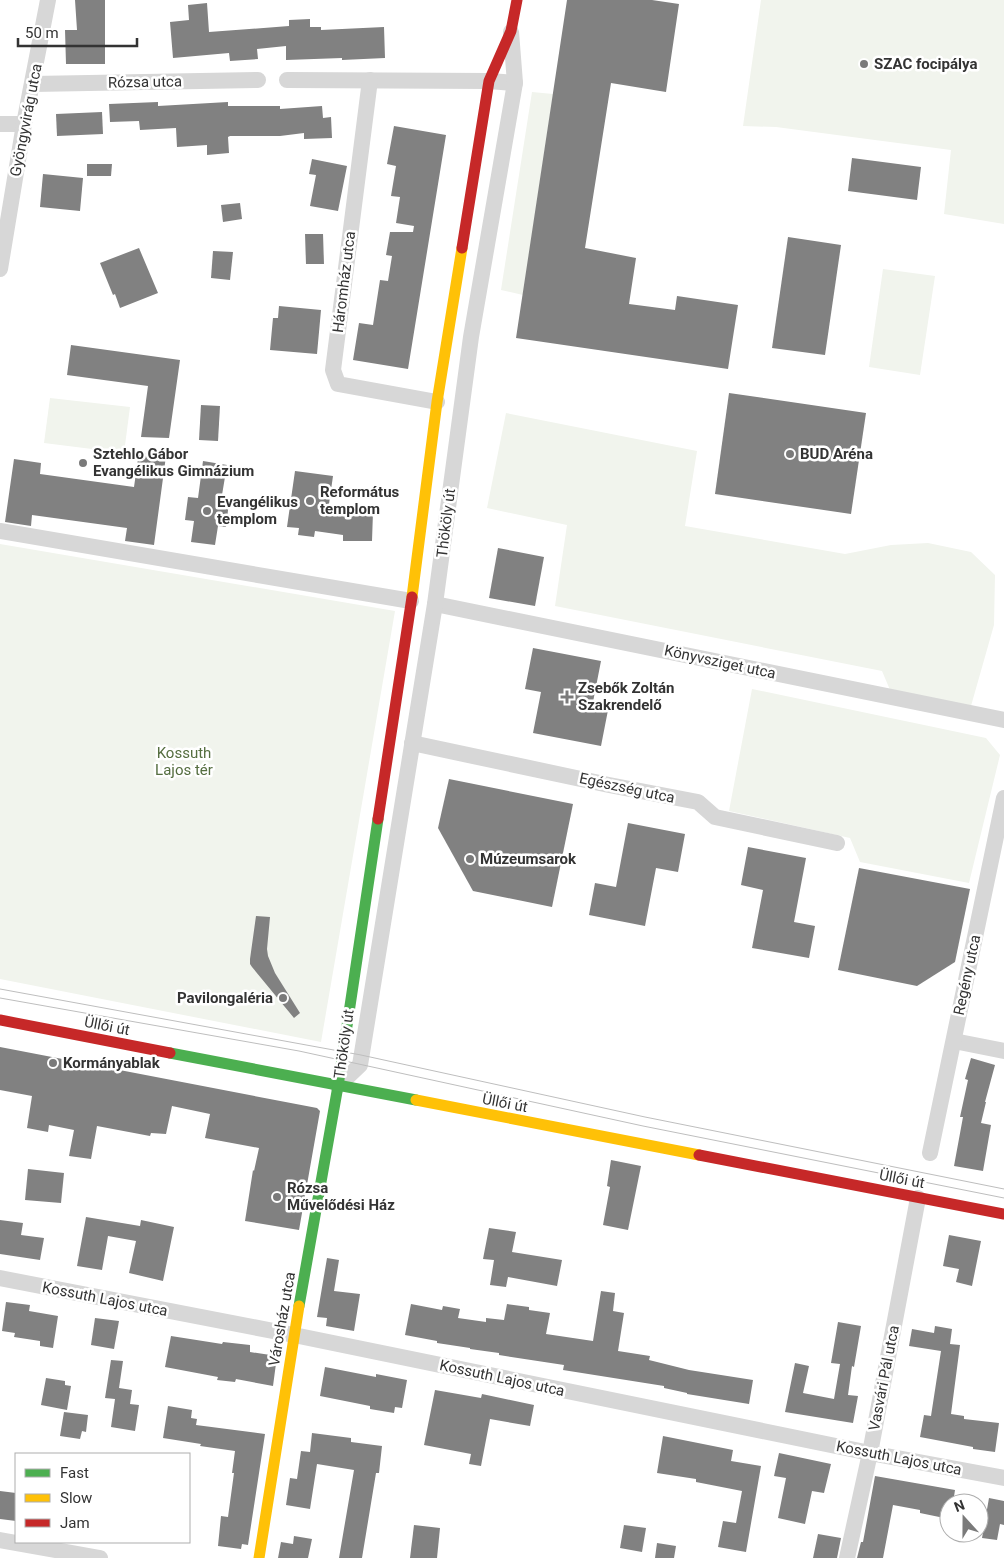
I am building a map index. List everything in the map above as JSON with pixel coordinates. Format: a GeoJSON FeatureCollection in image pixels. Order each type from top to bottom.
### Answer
{"type":"FeatureCollection","features":[{"type":"Feature","properties":{"kind":"street","name":"Gyöngyvirág utca"},"geometry":{"type":"LineString","coordinates":[[0,269],[24,124],[48,0]]}},
{"type":"Feature","properties":{"kind":"street","name":"Thököly út"},"geometry":{"type":"LineString","coordinates":[[338,1086],[411,601],[437,402],[489,81],[511,31],[517,0]]}},
{"type":"Feature","properties":{"kind":"street","name":"Thököly út"},"geometry":{"type":"LineString","coordinates":[[338,1086],[360,1065],[435,604],[471,337],[515,83],[511,31]]}},
{"type":"Feature","properties":{"kind":"street","name":"Rózsa utca"},"geometry":{"type":"LineString","coordinates":[[33,84],[258,80]]}},
{"type":"Feature","properties":{"kind":"street"},"geometry":{"type":"LineString","coordinates":[[287,80],[489,81],[515,83]]}},
{"type":"Feature","properties":{"kind":"street","name":"Háromház utca"},"geometry":{"type":"LineString","coordinates":[[370,80],[333,370],[338,384],[437,402]]}},
{"type":"Feature","properties":{"kind":"street"},"geometry":{"type":"LineString","coordinates":[[0,124],[24,124]]}},
{"type":"Feature","properties":{"kind":"street"},"geometry":{"type":"LineString","coordinates":[[0,531],[411,601]]}},
{"type":"Feature","properties":{"kind":"street","name":"Könyvsziget utca"},"geometry":{"type":"LineString","coordinates":[[435,604],[1004,720]]}},
{"type":"Feature","properties":{"kind":"street","name":"Egészség utca"},"geometry":{"type":"LineString","coordinates":[[412,743],[698,802],[715,817],[837,843]]}},
{"type":"Feature","properties":{"kind":"street","name":"Regény utca"},"geometry":{"type":"LineString","coordinates":[[930,1153],[1004,798]]}},
{"type":"Feature","properties":{"kind":"street"},"geometry":{"type":"LineString","coordinates":[[357,959],[376,963]]}},
{"type":"Feature","properties":{"kind":"street","name":"Üllői út"},"geometry":{"type":"LineString","coordinates":[[0,1020],[1004,1214]]}},
{"type":"Feature","properties":{"kind":"street"},"geometry":{"type":"LineString","coordinates":[[954,1041],[1004,1051]]}},
{"type":"Feature","properties":{"kind":"street","name":"Városház utca"},"geometry":{"type":"LineString","coordinates":[[259,1558],[294,1335],[338,1086]]}},
{"type":"Feature","properties":{"kind":"street","name":"Vasvári Pál utca"},"geometry":{"type":"LineString","coordinates":[[848,1558],[870,1453],[918,1198]]}},
{"type":"Feature","properties":{"kind":"street","name":"Kossuth Lajos utca"},"geometry":{"type":"LineString","coordinates":[[0,1278],[294,1335],[870,1453],[1004,1478]]}},
{"type":"Feature","properties":{"kind":"street"},"geometry":{"type":"LineString","coordinates":[[0,1540],[15,1543]]}},
{"type":"Feature","properties":{"kind":"street"},"geometry":{"type":"LineString","coordinates":[[17,1543],[100,1558]]}},
{"type":"Feature","properties":{"kind":"green space"},"geometry":{"type":"Polygon","coordinates":[[[761,0],[1004,0],[1004,224],[944,214],[951,150],[776,127],[743,126],[761,0]]]}},
{"type":"Feature","properties":{"kind":"green space"},"geometry":{"type":"Polygon","coordinates":[[[532,92],[553,94],[523,295],[501,290],[532,92]]]}},
{"type":"Feature","properties":{"kind":"green space"},"geometry":{"type":"Polygon","coordinates":[[[883,269],[935,276],[920,375],[869,367],[883,269]]]}},
{"type":"Feature","properties":{"kind":"green space"},"geometry":{"type":"Polygon","coordinates":[[[50,398],[130,407],[124,453],[44,443],[50,398]]]}},
{"type":"Feature","properties":{"kind":"green space"},"geometry":{"type":"Polygon","coordinates":[[[506,413],[697,451],[685,526],[845,554],[891,545],[928,543],[971,552],[995,575],[994,625],[969,713],[893,697],[882,671],[555,606],[567,525],[487,508],[506,413]]]}},
{"type":"Feature","properties":{"kind":"green space","name":"Kossuth Lajos tér"},"geometry":{"type":"Polygon","coordinates":[[[0,544],[395,611],[321,1042],[0,979],[0,544]]]}},
{"type":"Feature","properties":{"kind":"green space"},"geometry":{"type":"Polygon","coordinates":[[[752,689],[986,738],[1000,755],[969,883],[860,862],[850,838],[729,811],[752,689]]]}},
{"type":"Feature","properties":{"kind":"building"},"geometry":{"type":"Polygon","coordinates":[[[75,0],[105,0],[105,64],[66,64],[65,30],[77,30],[75,0]]]}},
{"type":"Feature","properties":{"kind":"building"},"geometry":{"type":"Polygon","coordinates":[[[567,0],[652,0],[679,4],[666,92],[611,83],[585,248],[636,258],[629,304],[675,310],[677,296],[738,305],[728,369],[516,338],[567,0]]]}},
{"type":"Feature","properties":{"kind":"building"},"geometry":{"type":"Polygon","coordinates":[[[207,3],[209,32],[289,26],[289,20],[310,19],[310,27],[321,27],[321,30],[384,27],[385,58],[286,60],[286,46],[257,49],[258,59],[230,61],[229,53],[173,58],[170,22],[189,20],[188,5],[207,3]]]}},
{"type":"Feature","properties":{"kind":"building"},"geometry":{"type":"Polygon","coordinates":[[[158,102],[158,106],[228,102],[228,106],[280,106],[280,109],[322,106],[323,118],[331,117],[332,138],[304,139],[304,133],[280,136],[230,136],[228,137],[229,153],[207,155],[207,145],[177,147],[176,128],[140,130],[139,121],[110,122],[109,104],[158,102]]]}},
{"type":"Feature","properties":{"kind":"building"},"geometry":{"type":"Polygon","coordinates":[[[102,112],[103,134],[57,136],[56,114],[102,112]]]}},
{"type":"Feature","properties":{"kind":"building"},"geometry":{"type":"Polygon","coordinates":[[[394,126],[446,135],[408,369],[353,360],[359,323],[373,325],[380,280],[388,281],[392,256],[386,255],[390,232],[413,232],[414,226],[396,223],[400,197],[391,196],[396,166],[387,164],[394,126]]]}},
{"type":"Feature","properties":{"kind":"building"},"geometry":{"type":"Polygon","coordinates":[[[852,158],[921,167],[917,200],[848,191],[852,158]]]}},
{"type":"Feature","properties":{"kind":"building"},"geometry":{"type":"Polygon","coordinates":[[[312,159],[347,166],[338,211],[310,206],[316,175],[309,174],[312,159]]]}},
{"type":"Feature","properties":{"kind":"building"},"geometry":{"type":"Polygon","coordinates":[[[87,164],[112,164],[111,176],[87,176],[87,164]]]}},
{"type":"Feature","properties":{"kind":"building"},"geometry":{"type":"Polygon","coordinates":[[[43,174],[83,178],[80,211],[40,207],[43,174]]]}},
{"type":"Feature","properties":{"kind":"building"},"geometry":{"type":"Polygon","coordinates":[[[240,203],[242,219],[223,222],[221,205],[240,203]]]}},
{"type":"Feature","properties":{"kind":"building"},"geometry":{"type":"Polygon","coordinates":[[[305,234],[323,234],[324,264],[306,264],[305,234]]]}},
{"type":"Feature","properties":{"kind":"building"},"geometry":{"type":"Polygon","coordinates":[[[788,237],[841,245],[825,355],[772,348],[788,237]]]}},
{"type":"Feature","properties":{"kind":"building"},"geometry":{"type":"Polygon","coordinates":[[[139,248],[158,293],[120,308],[100,263],[139,248]]]}},
{"type":"Feature","properties":{"kind":"building"},"geometry":{"type":"Polygon","coordinates":[[[213,251],[233,252],[230,280],[211,278],[213,251]]]}},
{"type":"Feature","properties":{"kind":"building"},"geometry":{"type":"Polygon","coordinates":[[[279,306],[321,310],[317,354],[270,350],[273,318],[278,318],[279,306]]]}},
{"type":"Feature","properties":{"kind":"building"},"geometry":{"type":"Polygon","coordinates":[[[71,345],[180,360],[169,438],[141,437],[148,386],[67,375],[71,345]]]}},
{"type":"Feature","properties":{"kind":"building","name":"BUD Aréna"},"geometry":{"type":"Polygon","coordinates":[[[729,393],[866,413],[851,514],[715,494],[729,393]]]}},
{"type":"Feature","properties":{"kind":"building"},"geometry":{"type":"Polygon","coordinates":[[[201,405],[220,406],[218,441],[199,440],[201,405]]]}},
{"type":"Feature","properties":{"kind":"building"},"geometry":{"type":"Polygon","coordinates":[[[139,452],[166,456],[154,545],[125,541],[127,528],[32,515],[31,526],[5,522],[14,459],[41,463],[40,474],[134,487],[139,452]]]}},
{"type":"Feature","properties":{"kind":"building","name":"Evangélikus templom"},"geometry":{"type":"Polygon","coordinates":[[[203,461],[227,465],[221,501],[229,502],[226,527],[218,526],[215,545],[191,542],[194,521],[185,520],[188,497],[198,498],[203,461]]]}},
{"type":"Feature","properties":{"kind":"building","name":"Református templom"},"geometry":{"type":"Polygon","coordinates":[[[295,471],[333,476],[328,511],[373,512],[372,541],[343,541],[343,535],[315,531],[314,537],[298,535],[299,528],[287,527],[295,471]]]}},
{"type":"Feature","properties":{"kind":"building"},"geometry":{"type":"Polygon","coordinates":[[[498,548],[544,557],[535,606],[489,598],[498,548]]]}},
{"type":"Feature","properties":{"kind":"building","name":"Zsebők Zoltán Szakrendelő"},"geometry":{"type":"Polygon","coordinates":[[[533,648],[601,661],[593,702],[609,705],[601,746],[533,733],[541,692],[525,689],[533,648]]]}},
{"type":"Feature","properties":{"kind":"building"},"geometry":{"type":"Polygon","coordinates":[[[449,779],[573,804],[552,907],[473,891],[438,828],[449,779]]]}},
{"type":"Feature","properties":{"kind":"building"},"geometry":{"type":"Polygon","coordinates":[[[628,823],[685,834],[678,872],[656,868],[645,926],[589,915],[595,883],[616,887],[628,823]]]}},
{"type":"Feature","properties":{"kind":"building"},"geometry":{"type":"Polygon","coordinates":[[[748,847],[806,858],[794,922],[815,926],[809,958],[752,948],[763,890],[741,885],[748,847]]]}},
{"type":"Feature","properties":{"kind":"building"},"geometry":{"type":"Polygon","coordinates":[[[859,868],[970,889],[955,962],[917,986],[838,970],[859,868]]]}},
{"type":"Feature","properties":{"kind":"building"},"geometry":{"type":"Polygon","coordinates":[[[256,916],[270,917],[268,956],[275,973],[300,1013],[294,1018],[250,964],[256,916]]]}},
{"type":"Feature","properties":{"kind":"building"},"geometry":{"type":"Polygon","coordinates":[[[0,1047],[317,1108],[320,1111],[299,1230],[245,1221],[253,1170],[259,1148],[205,1138],[210,1114],[172,1106],[166,1134],[151,1133],[150,1136],[97,1126],[91,1159],[69,1156],[74,1130],[49,1125],[48,1132],[27,1128],[32,1096],[0,1090],[0,1047]]]}},
{"type":"Feature","properties":{"kind":"building"},"geometry":{"type":"Polygon","coordinates":[[[971,1058],[995,1065],[981,1123],[991,1125],[983,1171],[954,1166],[963,1117],[960,1117],[968,1080],[965,1079],[971,1058]]]}},
{"type":"Feature","properties":{"kind":"building"},"geometry":{"type":"Polygon","coordinates":[[[611,1160],[641,1166],[628,1230],[603,1225],[610,1187],[607,1186],[611,1160]]]}},
{"type":"Feature","properties":{"kind":"building"},"geometry":{"type":"Polygon","coordinates":[[[28,1169],[64,1173],[61,1203],[25,1200],[28,1169]]]}},
{"type":"Feature","properties":{"kind":"building"},"geometry":{"type":"Polygon","coordinates":[[[86,1217],[140,1226],[141,1220],[174,1227],[163,1281],[129,1273],[136,1241],[108,1236],[102,1270],[77,1266],[86,1217]]]}},
{"type":"Feature","properties":{"kind":"building"},"geometry":{"type":"Polygon","coordinates":[[[0,1220],[23,1223],[21,1235],[44,1238],[40,1260],[0,1254],[0,1220]]]}},
{"type":"Feature","properties":{"kind":"building"},"geometry":{"type":"Polygon","coordinates":[[[489,1228],[516,1232],[512,1252],[562,1260],[557,1286],[508,1277],[506,1287],[490,1285],[494,1260],[483,1259],[489,1228]]]}},
{"type":"Feature","properties":{"kind":"building"},"geometry":{"type":"Polygon","coordinates":[[[949,1235],[981,1241],[972,1286],[956,1282],[959,1269],[943,1266],[949,1235]]]}},
{"type":"Feature","properties":{"kind":"building"},"geometry":{"type":"Polygon","coordinates":[[[327,1258],[339,1260],[334,1291],[360,1294],[354,1331],[326,1326],[327,1318],[317,1317],[327,1258]]]}},
{"type":"Feature","properties":{"kind":"building"},"geometry":{"type":"Polygon","coordinates":[[[601,1291],[615,1293],[613,1311],[624,1313],[618,1351],[650,1356],[649,1360],[689,1370],[753,1380],[749,1404],[687,1394],[664,1388],[664,1386],[563,1370],[564,1365],[499,1355],[499,1353],[437,1343],[437,1341],[405,1335],[411,1304],[442,1310],[443,1306],[460,1309],[458,1318],[486,1322],[486,1318],[504,1320],[507,1304],[529,1307],[529,1310],[550,1313],[546,1334],[593,1341],[601,1291]]]}},
{"type":"Feature","properties":{"kind":"building"},"geometry":{"type":"Polygon","coordinates":[[[6,1302],[30,1305],[29,1311],[58,1316],[53,1348],[40,1346],[40,1341],[14,1337],[15,1333],[2,1331],[6,1302]]]}},
{"type":"Feature","properties":{"kind":"building"},"geometry":{"type":"Polygon","coordinates":[[[95,1318],[119,1321],[114,1349],[91,1345],[95,1318]]]}},
{"type":"Feature","properties":{"kind":"building"},"geometry":{"type":"Polygon","coordinates":[[[838,1322],[861,1326],[848,1395],[858,1396],[853,1423],[785,1412],[795,1363],[809,1366],[803,1393],[834,1399],[840,1364],[831,1363],[838,1322]]]}},
{"type":"Feature","properties":{"kind":"building"},"geometry":{"type":"Polygon","coordinates":[[[935,1326],[952,1329],[950,1344],[960,1345],[951,1414],[964,1416],[964,1419],[999,1423],[995,1452],[920,1437],[924,1415],[931,1416],[941,1351],[909,1346],[912,1329],[934,1333],[935,1326]]]}},
{"type":"Feature","properties":{"kind":"building"},"geometry":{"type":"Polygon","coordinates":[[[171,1336],[222,1344],[223,1342],[250,1345],[250,1352],[277,1356],[273,1386],[236,1379],[235,1382],[217,1380],[218,1377],[165,1367],[171,1336]]]}},
{"type":"Feature","properties":{"kind":"building"},"geometry":{"type":"Polygon","coordinates":[[[111,1360],[123,1361],[119,1388],[132,1390],[130,1404],[139,1405],[135,1431],[111,1427],[115,1399],[105,1398],[111,1360]]]}},
{"type":"Feature","properties":{"kind":"building"},"geometry":{"type":"Polygon","coordinates":[[[325,1367],[376,1377],[376,1374],[407,1380],[402,1408],[395,1407],[394,1413],[320,1396],[325,1367]]]}},
{"type":"Feature","properties":{"kind":"building"},"geometry":{"type":"Polygon","coordinates":[[[46,1378],[65,1381],[65,1385],[71,1386],[67,1410],[41,1405],[46,1378]]]}},
{"type":"Feature","properties":{"kind":"building"},"geometry":{"type":"Polygon","coordinates":[[[435,1390],[481,1398],[482,1394],[534,1405],[530,1426],[490,1419],[481,1466],[469,1464],[471,1454],[424,1445],[435,1390]]]}},
{"type":"Feature","properties":{"kind":"building"},"geometry":{"type":"Polygon","coordinates":[[[168,1406],[192,1410],[191,1418],[197,1419],[196,1425],[265,1434],[248,1545],[242,1544],[241,1549],[218,1546],[221,1516],[228,1517],[235,1451],[163,1438],[168,1406]]]}},
{"type":"Feature","properties":{"kind":"building"},"geometry":{"type":"Polygon","coordinates":[[[64,1412],[88,1415],[86,1432],[82,1431],[80,1439],[60,1436],[64,1412]]]}},
{"type":"Feature","properties":{"kind":"building"},"geometry":{"type":"Polygon","coordinates":[[[312,1433],[351,1438],[351,1442],[382,1446],[379,1473],[376,1473],[362,1558],[339,1558],[354,1470],[317,1464],[310,1509],[286,1505],[290,1478],[297,1479],[301,1451],[310,1452],[312,1433]]]}},
{"type":"Feature","properties":{"kind":"building"},"geometry":{"type":"Polygon","coordinates":[[[663,1436],[733,1450],[731,1461],[761,1466],[746,1552],[718,1547],[723,1521],[736,1523],[742,1491],[696,1482],[696,1479],[657,1473],[663,1436]]]}},
{"type":"Feature","properties":{"kind":"building"},"geometry":{"type":"Polygon","coordinates":[[[779,1453],[831,1464],[824,1493],[812,1491],[805,1524],[778,1518],[786,1478],[774,1476],[779,1453]]]}},
{"type":"Feature","properties":{"kind":"building"},"geometry":{"type":"Polygon","coordinates":[[[875,1476],[955,1490],[955,1493],[939,1493],[939,1517],[920,1513],[920,1510],[893,1505],[883,1558],[857,1558],[861,1542],[863,1542],[875,1476]]]}},
{"type":"Feature","properties":{"kind":"building"},"geometry":{"type":"Polygon","coordinates":[[[0,1491],[15,1493],[15,1521],[0,1519],[0,1491]]]}},
{"type":"Feature","properties":{"kind":"building"},"geometry":{"type":"Polygon","coordinates":[[[989,1498],[1004,1501],[1004,1525],[1000,1524],[997,1540],[989,1539],[989,1498]]]}},
{"type":"Feature","properties":{"kind":"building"},"geometry":{"type":"Polygon","coordinates":[[[414,1525],[440,1528],[437,1558],[410,1558],[414,1525]]]}},
{"type":"Feature","properties":{"kind":"building"},"geometry":{"type":"Polygon","coordinates":[[[624,1525],[646,1528],[642,1552],[620,1548],[624,1525]]]}},
{"type":"Feature","properties":{"kind":"building"},"geometry":{"type":"Polygon","coordinates":[[[818,1534],[841,1538],[837,1558],[813,1558],[818,1534]]]}},
{"type":"Feature","properties":{"kind":"building"},"geometry":{"type":"Polygon","coordinates":[[[294,1536],[312,1539],[308,1558],[278,1558],[281,1542],[293,1544],[294,1536]]]}},
{"type":"Feature","properties":{"kind":"building"},"geometry":{"type":"Polygon","coordinates":[[[657,1543],[676,1546],[674,1558],[655,1558],[657,1543]]]}},
{"type":"Feature","properties":{"kind":"tram line"},"geometry":{"type":"LineString","coordinates":[[0,989],[361,1055],[645,1117],[1004,1189]]}},
{"type":"Feature","properties":{"kind":"tram line"},"geometry":{"type":"LineString","coordinates":[[0,998],[299,1051],[643,1126],[1004,1198]]}},
{"type":"Feature","properties":{"kind":"traffic: fast"},"geometry":{"type":"LineString","coordinates":[[299,1306],[338,1086],[378,819]]}},
{"type":"Feature","properties":{"kind":"traffic: fast"},"geometry":{"type":"LineString","coordinates":[[170,1053],[416,1100]]}},
{"type":"Feature","properties":{"kind":"traffic: slow"},"geometry":{"type":"LineString","coordinates":[[412,597],[437,402],[462,248]]}},
{"type":"Feature","properties":{"kind":"traffic: slow"},"geometry":{"type":"LineString","coordinates":[[416,1100],[699,1155]]}},
{"type":"Feature","properties":{"kind":"traffic: slow"},"geometry":{"type":"LineString","coordinates":[[259,1558],[299,1306]]}},
{"type":"Feature","properties":{"kind":"traffic: jam"},"geometry":{"type":"LineString","coordinates":[[462,248],[489,81],[511,31],[517,0]]}},
{"type":"Feature","properties":{"kind":"traffic: jam"},"geometry":{"type":"LineString","coordinates":[[378,819],[412,597]]}},
{"type":"Feature","properties":{"kind":"traffic: jam"},"geometry":{"type":"LineString","coordinates":[[0,1020],[170,1053]]}},
{"type":"Feature","properties":{"kind":"traffic: jam"},"geometry":{"type":"LineString","coordinates":[[699,1155],[1004,1214]]}},
{"type":"Feature","properties":{"kind":"place","name":"SZAC focipálya"},"geometry":{"type":"Point","coordinates":[864,64]}},
{"type":"Feature","properties":{"kind":"place","name":"BUD Aréna"},"geometry":{"type":"Point","coordinates":[790,454]}},
{"type":"Feature","properties":{"kind":"place","name":"Sztehlo Gábor Evangélikus Gimnázium"},"geometry":{"type":"Point","coordinates":[83,463]}},
{"type":"Feature","properties":{"kind":"place","name":"Református templom"},"geometry":{"type":"Point","coordinates":[310,501]}},
{"type":"Feature","properties":{"kind":"place","name":"Evangélikus templom"},"geometry":{"type":"Point","coordinates":[207,511]}},
{"type":"Feature","properties":{"kind":"place","name":"Zsebők Zoltán Szakrendelő"},"geometry":{"type":"Point","coordinates":[567,697]}},
{"type":"Feature","properties":{"kind":"place","name":"Múzeumsarok"},"geometry":{"type":"Point","coordinates":[470,859]}},
{"type":"Feature","properties":{"kind":"place","name":"Pavilongaléria"},"geometry":{"type":"Point","coordinates":[283,998]}},
{"type":"Feature","properties":{"kind":"place","name":"Kormányablak"},"geometry":{"type":"Point","coordinates":[53,1063]}},
{"type":"Feature","properties":{"kind":"place","name":"Rózsa Művelődési Ház"},"geometry":{"type":"Point","coordinates":[277,1197]}}]}
